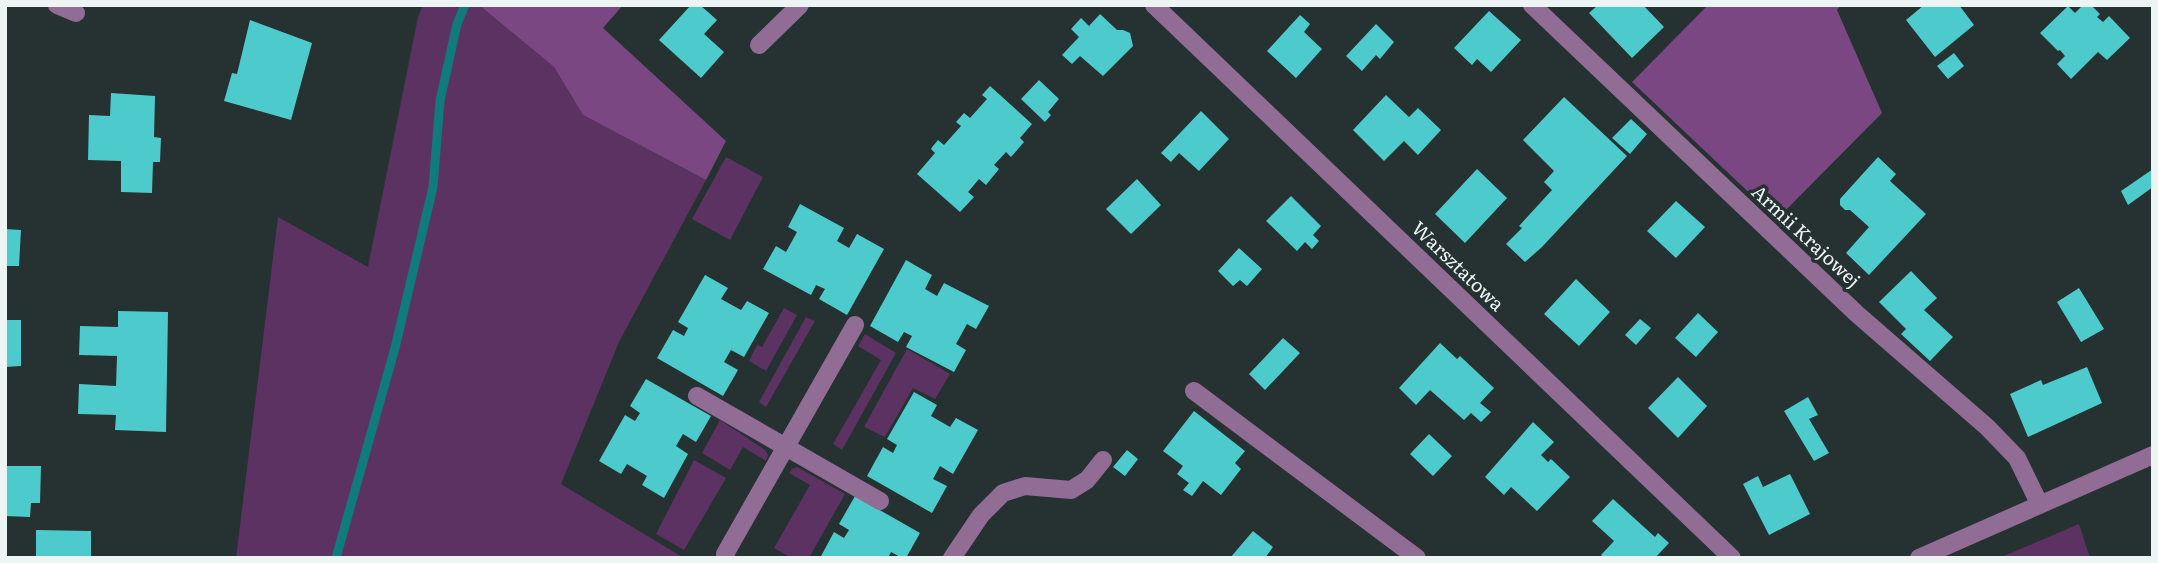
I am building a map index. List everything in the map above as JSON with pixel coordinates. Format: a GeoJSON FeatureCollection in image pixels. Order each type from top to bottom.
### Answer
{"type":"FeatureCollection","features":[{"type":"Feature","properties":{"kind":"street"},"geometry":{"type":"LineString","coordinates":[[57,5],[76,13]]}},
{"type":"Feature","properties":{"kind":"street"},"geometry":{"type":"LineString","coordinates":[[760,45],[800,5]]}},
{"type":"Feature","properties":{"kind":"street","name":"Warsztatowa"},"geometry":{"type":"LineString","coordinates":[[1154,5],[1732,558]]}},
{"type":"Feature","properties":{"kind":"street","name":"Armii Krajowej"},"geometry":{"type":"LineString","coordinates":[[1532,5],[1857,314],[1987,427],[2017,458],[2040,505]]}},
{"type":"Feature","properties":{"kind":"street"},"geometry":{"type":"LineString","coordinates":[[726,558],[725,554],[855,325]]}},
{"type":"Feature","properties":{"kind":"street"},"geometry":{"type":"LineString","coordinates":[[1194,391],[1417,558]]}},
{"type":"Feature","properties":{"kind":"street"},"geometry":{"type":"LineString","coordinates":[[697,396],[880,501]]}},
{"type":"Feature","properties":{"kind":"street"},"geometry":{"type":"LineString","coordinates":[[1919,558],[2153,455]]}},
{"type":"Feature","properties":{"kind":"street"},"geometry":{"type":"LineString","coordinates":[[952,558],[981,515],[1003,493],[1025,486],[1071,490],[1087,480],[1103,460]]}},
{"type":"Feature","properties":{"kind":"shaded area"},"geometry":{"type":"Polygon","coordinates":[[[423,5],[479,5],[554,67],[583,115],[706,180],[619,342],[561,484],[684,558],[236,558],[278,217],[368,267],[418,17],[423,5]]]}},
{"type":"Feature","properties":{"kind":"shaded area"},"geometry":{"type":"Polygon","coordinates":[[[479,5],[623,5],[603,28],[726,141],[706,180],[583,115],[554,67],[479,5]]]}},
{"type":"Feature","properties":{"kind":"shaded area"},"geometry":{"type":"Polygon","coordinates":[[[1708,5],[1841,5],[1837,10],[1882,113],[1777,219],[1632,82],[1708,5]]]}},
{"type":"Feature","properties":{"kind":"shaded area"},"geometry":{"type":"Polygon","coordinates":[[[726,157],[763,177],[730,240],[692,219],[726,157]]]}},
{"type":"Feature","properties":{"kind":"shaded area"},"geometry":{"type":"Polygon","coordinates":[[[784,308],[797,315],[766,371],[749,361],[757,345],[762,347],[784,308]]]}},
{"type":"Feature","properties":{"kind":"shaded area"},"geometry":{"type":"Polygon","coordinates":[[[806,317],[815,321],[766,407],[759,402],[806,317]]]}},
{"type":"Feature","properties":{"kind":"shaded area"},"geometry":{"type":"Polygon","coordinates":[[[865,334],[896,353],[842,450],[833,444],[881,360],[858,346],[865,334]]]}},
{"type":"Feature","properties":{"kind":"shaded area"},"geometry":{"type":"Polygon","coordinates":[[[907,349],[950,374],[935,399],[913,388],[885,437],[864,427],[907,349]]]}},
{"type":"Feature","properties":{"kind":"shaded area"},"geometry":{"type":"Polygon","coordinates":[[[720,420],[765,450],[768,455],[766,461],[743,447],[730,470],[702,453],[720,420]]]}},
{"type":"Feature","properties":{"kind":"shaded area"},"geometry":{"type":"Polygon","coordinates":[[[694,460],[726,478],[684,550],[656,534],[694,460]]]}},
{"type":"Feature","properties":{"kind":"shaded area"},"geometry":{"type":"Polygon","coordinates":[[[797,467],[845,494],[809,558],[792,558],[774,548],[810,485],[789,473],[797,467]]]}},
{"type":"Feature","properties":{"kind":"shaded area"},"geometry":{"type":"Polygon","coordinates":[[[2079,524],[2090,558],[1999,558],[2079,524]]]}},
{"type":"Feature","properties":{"kind":"building"},"geometry":{"type":"Polygon","coordinates":[[[691,5],[700,5],[717,20],[704,34],[724,52],[701,78],[659,40],[691,5]]]}},
{"type":"Feature","properties":{"kind":"building"},"geometry":{"type":"Polygon","coordinates":[[[1598,5],[1643,5],[1664,27],[1632,58],[1589,13],[1598,5]]]}},
{"type":"Feature","properties":{"kind":"building"},"geometry":{"type":"Polygon","coordinates":[[[1924,5],[1959,5],[1974,25],[1935,57],[1906,20],[1924,5]]]}},
{"type":"Feature","properties":{"kind":"building"},"geometry":{"type":"Polygon","coordinates":[[[2083,5],[2091,5],[2100,14],[2097,17],[2103,22],[2109,16],[2130,38],[2107,60],[2098,52],[2071,79],[2057,64],[2065,56],[2040,33],[2068,6],[2075,13],[2083,5]]]}},
{"type":"Feature","properties":{"kind":"building"},"geometry":{"type":"Polygon","coordinates":[[[1489,11],[1521,40],[1491,72],[1477,59],[1472,65],[1454,48],[1489,11]]]}},
{"type":"Feature","properties":{"kind":"building"},"geometry":{"type":"Polygon","coordinates":[[[1100,14],[1117,30],[1130,33],[1133,46],[1103,76],[1080,56],[1072,64],[1062,55],[1079,37],[1071,29],[1081,18],[1089,26],[1100,14]]]}},
{"type":"Feature","properties":{"kind":"building"},"geometry":{"type":"Polygon","coordinates":[[[1300,15],[1310,24],[1304,32],[1322,49],[1296,78],[1267,51],[1300,15]]]}},
{"type":"Feature","properties":{"kind":"building"},"geometry":{"type":"Polygon","coordinates":[[[250,20],[312,43],[291,120],[224,101],[232,73],[237,74],[250,20]]]}},
{"type":"Feature","properties":{"kind":"building"},"geometry":{"type":"Polygon","coordinates":[[[1376,24],[1394,42],[1380,59],[1376,55],[1362,71],[1346,56],[1376,24]]]}},
{"type":"Feature","properties":{"kind":"building"},"geometry":{"type":"Polygon","coordinates":[[[1954,53],[1964,66],[1948,79],[1937,66],[1954,53]]]}},
{"type":"Feature","properties":{"kind":"building"},"geometry":{"type":"Polygon","coordinates":[[[1039,80],[1059,99],[1048,112],[1051,115],[1045,122],[1021,99],[1039,80]]]}},
{"type":"Feature","properties":{"kind":"building"},"geometry":{"type":"Polygon","coordinates":[[[990,86],[1032,124],[1020,138],[1024,142],[1011,157],[1006,152],[994,165],[999,169],[986,185],[979,179],[968,192],[974,197],[960,212],[917,174],[935,153],[931,149],[938,140],[944,145],[961,126],[956,122],[964,113],[970,118],[987,99],[982,95],[990,86]]]}},
{"type":"Feature","properties":{"kind":"building"},"geometry":{"type":"Polygon","coordinates":[[[111,93],[155,96],[154,137],[161,138],[160,162],[153,162],[152,193],[121,192],[121,161],[88,160],[89,115],[110,116],[111,93]]]}},
{"type":"Feature","properties":{"kind":"building"},"geometry":{"type":"Polygon","coordinates":[[[1386,95],[1409,117],[1418,108],[1441,130],[1418,155],[1404,141],[1384,161],[1353,130],[1386,95]]]}},
{"type":"Feature","properties":{"kind":"building"},"geometry":{"type":"Polygon","coordinates":[[[1564,97],[1627,156],[1525,262],[1506,244],[1552,190],[1544,182],[1554,171],[1523,140],[1564,97]]]}},
{"type":"Feature","properties":{"kind":"building"},"geometry":{"type":"Polygon","coordinates":[[[1201,111],[1229,139],[1199,171],[1179,153],[1171,162],[1161,153],[1201,111]]]}},
{"type":"Feature","properties":{"kind":"building"},"geometry":{"type":"Polygon","coordinates":[[[1631,119],[1647,134],[1630,154],[1612,138],[1631,119]]]}},
{"type":"Feature","properties":{"kind":"building"},"geometry":{"type":"Polygon","coordinates":[[[1878,157],[1896,174],[1890,181],[1926,214],[1869,275],[1846,253],[1869,227],[1850,210],[1845,210],[1840,205],[1840,199],[1878,157]]]}},
{"type":"Feature","properties":{"kind":"building"},"geometry":{"type":"Polygon","coordinates":[[[1477,169],[1507,198],[1465,243],[1435,214],[1477,169]]]}},
{"type":"Feature","properties":{"kind":"building"},"geometry":{"type":"Polygon","coordinates":[[[2153,169],[2153,187],[2128,205],[2121,191],[2153,169]]]}},
{"type":"Feature","properties":{"kind":"building"},"geometry":{"type":"Polygon","coordinates":[[[1137,179],[1161,205],[1131,234],[1106,209],[1137,179]]]}},
{"type":"Feature","properties":{"kind":"building"},"geometry":{"type":"Polygon","coordinates":[[[1291,196],[1321,226],[1313,235],[1319,241],[1312,249],[1305,242],[1297,251],[1266,221],[1291,196]]]}},
{"type":"Feature","properties":{"kind":"building"},"geometry":{"type":"Polygon","coordinates":[[[1676,201],[1705,227],[1676,258],[1647,231],[1676,201]]]}},
{"type":"Feature","properties":{"kind":"building"},"geometry":{"type":"Polygon","coordinates":[[[800,204],[844,228],[837,241],[849,248],[857,234],[884,249],[847,315],[819,299],[825,289],[816,285],[811,295],[763,269],[776,246],[786,252],[797,232],[788,227],[800,204]]]}},
{"type":"Feature","properties":{"kind":"building"},"geometry":{"type":"Polygon","coordinates":[[[5,229],[21,230],[19,266],[5,266],[5,229]]]}},
{"type":"Feature","properties":{"kind":"building"},"geometry":{"type":"Polygon","coordinates":[[[1239,248],[1262,269],[1247,286],[1240,280],[1233,286],[1218,271],[1239,248]]]}},
{"type":"Feature","properties":{"kind":"building"},"geometry":{"type":"Polygon","coordinates":[[[906,260],[932,275],[925,289],[937,296],[944,283],[989,306],[976,329],[967,324],[956,344],[966,350],[954,372],[906,347],[912,336],[904,332],[898,342],[870,326],[906,260]]]}},
{"type":"Feature","properties":{"kind":"building"},"geometry":{"type":"Polygon","coordinates":[[[1911,271],[1937,298],[1924,310],[1953,337],[1930,361],[1901,334],[1906,329],[1879,302],[1911,271]]]}},
{"type":"Feature","properties":{"kind":"building"},"geometry":{"type":"Polygon","coordinates":[[[705,275],[728,288],[721,299],[741,310],[747,301],[769,313],[744,357],[731,350],[724,362],[738,370],[723,396],[657,358],[673,330],[684,336],[688,328],[678,322],[705,275]]]}},
{"type":"Feature","properties":{"kind":"building"},"geometry":{"type":"Polygon","coordinates":[[[1576,279],[1610,312],[1579,346],[1544,314],[1576,279]]]}},
{"type":"Feature","properties":{"kind":"building"},"geometry":{"type":"Polygon","coordinates":[[[2079,288],[2104,329],[2081,342],[2057,302],[2079,288]]]}},
{"type":"Feature","properties":{"kind":"building"},"geometry":{"type":"Polygon","coordinates":[[[118,311],[168,312],[166,432],[115,430],[116,415],[78,414],[79,384],[116,386],[117,356],[79,355],[80,326],[118,327],[118,311]]]}},
{"type":"Feature","properties":{"kind":"building"},"geometry":{"type":"Polygon","coordinates":[[[1698,313],[1718,332],[1696,357],[1675,338],[1698,313]]]}},
{"type":"Feature","properties":{"kind":"building"},"geometry":{"type":"Polygon","coordinates":[[[1640,319],[1651,328],[1636,345],[1625,335],[1640,319]]]}},
{"type":"Feature","properties":{"kind":"building"},"geometry":{"type":"Polygon","coordinates":[[[5,320],[21,320],[21,366],[5,367],[5,320]]]}},
{"type":"Feature","properties":{"kind":"building"},"geometry":{"type":"Polygon","coordinates":[[[1283,338],[1300,353],[1265,390],[1249,374],[1283,338]]]}},
{"type":"Feature","properties":{"kind":"building"},"geometry":{"type":"Polygon","coordinates":[[[1440,343],[1457,359],[1460,356],[1494,388],[1480,403],[1491,412],[1481,422],[1471,413],[1464,420],[1430,390],[1416,405],[1399,388],[1440,343]]]}},
{"type":"Feature","properties":{"kind":"building"},"geometry":{"type":"Polygon","coordinates":[[[2087,367],[2102,403],[2028,437],[2010,394],[2041,380],[2043,385],[2087,367]]]}},
{"type":"Feature","properties":{"kind":"building"},"geometry":{"type":"Polygon","coordinates":[[[1678,377],[1707,406],[1678,438],[1648,408],[1678,377]]]}},
{"type":"Feature","properties":{"kind":"building"},"geometry":{"type":"Polygon","coordinates":[[[646,379],[711,416],[696,442],[683,434],[676,446],[688,454],[664,498],[642,485],[647,476],[627,464],[621,474],[599,461],[625,415],[635,421],[640,413],[630,406],[646,379]]]}},
{"type":"Feature","properties":{"kind":"building"},"geometry":{"type":"Polygon","coordinates":[[[914,392],[937,405],[931,416],[950,427],[956,418],[978,430],[953,474],[940,466],[933,479],[947,486],[932,513],[867,476],[883,447],[893,453],[897,445],[887,439],[914,392]]]}},
{"type":"Feature","properties":{"kind":"building"},"geometry":{"type":"Polygon","coordinates":[[[1808,397],[1818,415],[1809,419],[1829,453],[1814,461],[1784,411],[1808,397]]]}},
{"type":"Feature","properties":{"kind":"building"},"geometry":{"type":"Polygon","coordinates":[[[1194,411],[1245,451],[1235,463],[1241,469],[1221,495],[1203,481],[1192,496],[1183,490],[1189,483],[1177,474],[1183,466],[1163,451],[1194,411]]]}},
{"type":"Feature","properties":{"kind":"building"},"geometry":{"type":"Polygon","coordinates":[[[1533,422],[1554,442],[1541,455],[1548,462],[1551,459],[1570,477],[1537,511],[1511,487],[1504,495],[1485,477],[1533,422]]]}},
{"type":"Feature","properties":{"kind":"building"},"geometry":{"type":"Polygon","coordinates":[[[1429,434],[1452,456],[1433,476],[1410,454],[1429,434]]]}},
{"type":"Feature","properties":{"kind":"building"},"geometry":{"type":"Polygon","coordinates":[[[1127,450],[1138,459],[1125,476],[1113,467],[1127,450]]]}},
{"type":"Feature","properties":{"kind":"building"},"geometry":{"type":"Polygon","coordinates":[[[5,466],[41,466],[40,503],[31,503],[30,517],[5,516],[5,466]]]}},
{"type":"Feature","properties":{"kind":"building"},"geometry":{"type":"Polygon","coordinates":[[[1790,474],[1810,514],[1769,535],[1743,484],[1758,476],[1763,487],[1790,474]]]}},
{"type":"Feature","properties":{"kind":"building"},"geometry":{"type":"Polygon","coordinates":[[[855,496],[920,533],[906,558],[891,552],[888,558],[820,558],[834,532],[844,538],[849,530],[839,524],[855,496]]]}},
{"type":"Feature","properties":{"kind":"building"},"geometry":{"type":"Polygon","coordinates":[[[1613,499],[1655,537],[1658,533],[1669,543],[1655,558],[1604,558],[1601,555],[1614,541],[1592,521],[1613,499]]]}},
{"type":"Feature","properties":{"kind":"building"},"geometry":{"type":"Polygon","coordinates":[[[36,530],[91,531],[91,558],[36,558],[36,530]]]}},
{"type":"Feature","properties":{"kind":"building"},"geometry":{"type":"Polygon","coordinates":[[[1253,531],[1273,547],[1265,558],[1230,558],[1253,531]]]}},
{"type":"Feature","properties":{"kind":"waterway"},"geometry":{"type":"LineString","coordinates":[[336,558],[395,348],[433,187],[440,101],[457,24],[465,5]]}}]}
